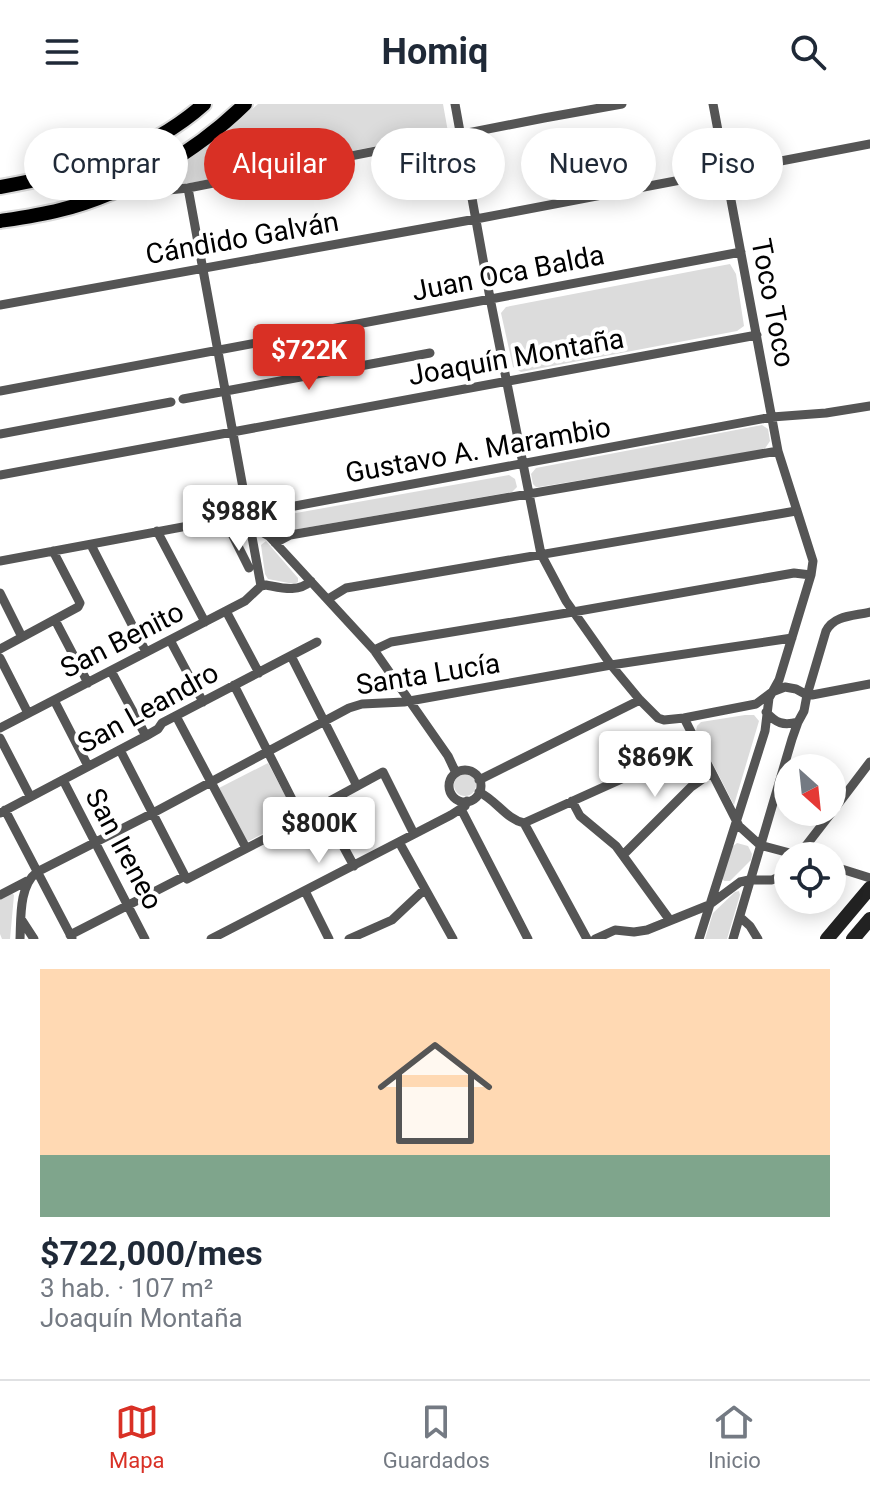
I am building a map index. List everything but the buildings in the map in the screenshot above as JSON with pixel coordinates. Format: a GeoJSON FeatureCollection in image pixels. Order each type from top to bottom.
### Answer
{"type":"FeatureCollection","features":[{"type":"Feature","properties":{"kind":"main road"},"geometry":{"type":"LineString","coordinates":[[0,187],[59,176],[103,163],[161,134],[204,104]]}},
{"type":"Feature","properties":{"kind":"main road"},"geometry":{"type":"LineString","coordinates":[[188,150],[245,104]]}},
{"type":"Feature","properties":{"kind":"main road"},"geometry":{"type":"LineString","coordinates":[[0,221],[60,210],[89,200]]}},
{"type":"Feature","properties":{"kind":"main road"},"geometry":{"type":"LineString","coordinates":[[827,939],[870,888]]}},
{"type":"Feature","properties":{"kind":"main road"},"geometry":{"type":"LineString","coordinates":[[853,939],[870,919]]}},
{"type":"Feature","properties":{"kind":"street"},"geometry":{"type":"LineString","coordinates":[[455,104],[460,128]]}},
{"type":"Feature","properties":{"kind":"street"},"geometry":{"type":"LineString","coordinates":[[541,104],[544,118]]}},
{"type":"Feature","properties":{"kind":"street"},"geometry":{"type":"LineString","coordinates":[[492,128],[622,104]]}},
{"type":"Feature","properties":{"kind":"street","name":"Toco Toco"},"geometry":{"type":"LineString","coordinates":[[713,104],[718,128]]}},
{"type":"Feature","properties":{"kind":"street","name":"Cándido Galván"},"geometry":{"type":"LineString","coordinates":[[783,160],[870,144]]}},
{"type":"Feature","properties":{"kind":"street"},"geometry":{"type":"LineString","coordinates":[[311,581],[298,589],[261,586],[188,188],[371,152]]}},
{"type":"Feature","properties":{"kind":"street","name":"Cándido Galván"},"geometry":{"type":"LineString","coordinates":[[0,305],[672,181]]}},
{"type":"Feature","properties":{"kind":"street"},"geometry":{"type":"LineString","coordinates":[[473,200],[541,554],[573,612],[611,665],[640,700],[664,720],[756,704],[785,687],[807,695],[870,684]]}},
{"type":"Feature","properties":{"kind":"street","name":"Toco Toco"},"geometry":{"type":"LineString","coordinates":[[731,200],[778,451],[811,553],[811,575]]}},
{"type":"Feature","properties":{"kind":"street","name":"Juan Oca Balda"},"geometry":{"type":"LineString","coordinates":[[0,391],[741,252]]}},
{"type":"Feature","properties":{"kind":"street","name":"Joaquín Montaña"},"geometry":{"type":"LineString","coordinates":[[0,475],[757,335]]}},
{"type":"Feature","properties":{"kind":"street"},"geometry":{"type":"LineString","coordinates":[[183,399],[430,353]]}},
{"type":"Feature","properties":{"kind":"street"},"geometry":{"type":"LineString","coordinates":[[0,434],[171,402]]}},
{"type":"Feature","properties":{"kind":"street","name":"Gustavo A. Marambio"},"geometry":{"type":"LineString","coordinates":[[1,557],[91,545],[772,417],[870,406]]}},
{"type":"Feature","properties":{"kind":"street"},"geometry":{"type":"LineString","coordinates":[[275,543],[290,535],[778,451]]}},
{"type":"Feature","properties":{"kind":"street"},"geometry":{"type":"LineString","coordinates":[[328,599],[346,588],[796,511]]}},
{"type":"Feature","properties":{"kind":"street"},"geometry":{"type":"LineString","coordinates":[[224,518],[249,568]]}},
{"type":"Feature","properties":{"kind":"street"},"geometry":{"type":"LineString","coordinates":[[252,529],[265,533],[374,650],[448,756],[456,773]]}},
{"type":"Feature","properties":{"kind":"street"},"geometry":{"type":"LineString","coordinates":[[157,531],[205,622]]}},
{"type":"Feature","properties":{"kind":"street"},"geometry":{"type":"LineString","coordinates":[[91,545],[146,652]]}},
{"type":"Feature","properties":{"kind":"street"},"geometry":{"type":"LineString","coordinates":[[0,649],[78,607],[80,603],[53,551]]}},
{"type":"Feature","properties":{"kind":"street"},"geometry":{"type":"LineString","coordinates":[[374,650],[391,642],[794,573],[811,575],[779,680],[772,692],[765,731],[699,939]]}},
{"type":"Feature","properties":{"kind":"street","name":"San Benito"},"geometry":{"type":"LineString","coordinates":[[0,728],[245,601],[261,586]]}},
{"type":"Feature","properties":{"kind":"street"},"geometry":{"type":"LineString","coordinates":[[0,593],[22,637]]}},
{"type":"Feature","properties":{"kind":"street"},"geometry":{"type":"LineString","coordinates":[[226,611],[259,673]]}},
{"type":"Feature","properties":{"kind":"street"},"geometry":{"type":"LineString","coordinates":[[733,939],[829,625],[839,619],[870,612]]}},
{"type":"Feature","properties":{"kind":"street"},"geometry":{"type":"LineString","coordinates":[[55,620],[88,683]]}},
{"type":"Feature","properties":{"kind":"street","name":"Santa Lucía"},"geometry":{"type":"LineString","coordinates":[[0,895],[95,841],[355,706],[410,701],[611,665],[792,638]]}},
{"type":"Feature","properties":{"kind":"street"},"geometry":{"type":"LineString","coordinates":[[170,640],[203,702]]}},
{"type":"Feature","properties":{"kind":"street","name":"San Leandro"},"geometry":{"type":"LineString","coordinates":[[3,811],[317,642]]}},
{"type":"Feature","properties":{"kind":"street"},"geometry":{"type":"LineString","coordinates":[[291,656],[357,786]]}},
{"type":"Feature","properties":{"kind":"street"},"geometry":{"type":"LineString","coordinates":[[0,658],[28,713]]}},
{"type":"Feature","properties":{"kind":"street"},"geometry":{"type":"LineString","coordinates":[[111,671],[146,736]]}},
{"type":"Feature","properties":{"kind":"street"},"geometry":{"type":"LineString","coordinates":[[234,685],[302,819]]}},
{"type":"Feature","properties":{"kind":"street","name":"San Ireneo"},"geometry":{"type":"LineString","coordinates":[[54,700],[88,766]]}},
{"type":"Feature","properties":{"kind":"street"},"geometry":{"type":"LineString","coordinates":[[479,780],[640,700]]}},
{"type":"Feature","properties":{"kind":"street"},"geometry":{"type":"LineString","coordinates":[[756,704],[775,722],[798,722]]}},
{"type":"Feature","properties":{"kind":"street"},"geometry":{"type":"LineString","coordinates":[[176,716],[246,848]]}},
{"type":"Feature","properties":{"kind":"street"},"geometry":{"type":"LineString","coordinates":[[684,718],[736,822],[760,845],[774,849]]}},
{"type":"Feature","properties":{"kind":"street"},"geometry":{"type":"LineString","coordinates":[[0,738],[30,796]]}},
{"type":"Feature","properties":{"kind":"street"},"geometry":{"type":"LineString","coordinates":[[524,823],[697,745]]}},
{"type":"Feature","properties":{"kind":"street"},"geometry":{"type":"LineString","coordinates":[[120,750],[187,879],[323,809],[328,802],[383,772],[414,834]]}},
{"type":"Feature","properties":{"kind":"street"},"geometry":{"type":"LineString","coordinates":[[846,794],[870,762]]}},
{"type":"Feature","properties":{"kind":"street"},"geometry":{"type":"LineString","coordinates":[[211,939],[451,815],[479,792],[479,780],[469,770],[456,773],[449,782],[453,802],[451,815]]}},
{"type":"Feature","properties":{"kind":"street"},"geometry":{"type":"LineString","coordinates":[[623,855],[691,787],[711,773]]}},
{"type":"Feature","properties":{"kind":"street","name":"San Ireneo"},"geometry":{"type":"LineString","coordinates":[[63,780],[145,939]]}},
{"type":"Feature","properties":{"kind":"street"},"geometry":{"type":"LineString","coordinates":[[450,792],[464,805],[528,939]]}},
{"type":"Feature","properties":{"kind":"street"},"geometry":{"type":"LineString","coordinates":[[479,792],[493,799],[513,819],[524,823],[587,939]]}},
{"type":"Feature","properties":{"kind":"street"},"geometry":{"type":"LineString","coordinates":[[572,801],[580,816],[608,838],[623,855],[669,919]]}},
{"type":"Feature","properties":{"kind":"street"},"geometry":{"type":"LineString","coordinates":[[323,809],[354,866]]}},
{"type":"Feature","properties":{"kind":"street"},"geometry":{"type":"LineString","coordinates":[[3,811],[71,937],[185,876]]}},
{"type":"Feature","properties":{"kind":"street"},"geometry":{"type":"LineString","coordinates":[[399,842],[453,939]]}},
{"type":"Feature","properties":{"kind":"street"},"geometry":{"type":"LineString","coordinates":[[846,870],[870,878]]}},
{"type":"Feature","properties":{"kind":"street"},"geometry":{"type":"LineString","coordinates":[[595,939],[615,930],[647,930],[709,905],[732,886],[749,880],[774,879]]}},
{"type":"Feature","properties":{"kind":"street"},"geometry":{"type":"LineString","coordinates":[[20,939],[27,881]]}},
{"type":"Feature","properties":{"kind":"street"},"geometry":{"type":"LineString","coordinates":[[349,939],[392,920],[425,889]]}},
{"type":"Feature","properties":{"kind":"street"},"geometry":{"type":"LineString","coordinates":[[305,891],[329,939]]}},
{"type":"Feature","properties":{"kind":"street"},"geometry":{"type":"LineString","coordinates":[[740,917],[758,939]]}},
{"type":"Feature","properties":{"kind":"street"},"geometry":{"type":"LineString","coordinates":[[21,919],[34,939]]}},
{"type":"Feature","properties":{"kind":"shaded area"},"geometry":{"type":"Polygon","coordinates":[[[258,104],[443,104],[447,128],[371,128],[371,147],[355,150],[355,128],[231,128],[258,104]]]}},
{"type":"Feature","properties":{"kind":"shaded area"},"geometry":{"type":"Polygon","coordinates":[[[204,148],[204,180],[188,183],[188,159],[204,148]]]}},
{"type":"Feature","properties":{"kind":"shaded area"},"geometry":{"type":"Polygon","coordinates":[[[730,264],[736,274],[744,326],[737,331],[521,372],[513,367],[501,313],[506,307],[730,264]]]}},
{"type":"Feature","properties":{"kind":"shaded area"},"geometry":{"type":"Polygon","coordinates":[[[762,425],[768,429],[770,441],[764,450],[539,487],[533,484],[531,474],[536,468],[762,425]]]}},
{"type":"Feature","properties":{"kind":"shaded area"},"geometry":{"type":"Polygon","coordinates":[[[509,475],[515,479],[517,487],[512,492],[275,533],[266,523],[268,518],[509,475]]]}},
{"type":"Feature","properties":{"kind":"shaded area"},"geometry":{"type":"Polygon","coordinates":[[[266,541],[298,578],[298,582],[268,579],[261,545],[266,541]]]}},
{"type":"Feature","properties":{"kind":"shaded area"},"geometry":{"type":"Polygon","coordinates":[[[754,715],[759,721],[734,805],[696,731],[701,722],[754,715]]]}},
{"type":"Feature","properties":{"kind":"shaded area"},"geometry":{"type":"Polygon","coordinates":[[[268,763],[296,816],[247,842],[219,788],[268,763]]]}},
{"type":"Feature","properties":{"kind":"shaded area"},"geometry":{"type":"Polygon","coordinates":[[[465,774],[473,777],[476,785],[473,793],[465,796],[457,793],[454,785],[457,777],[465,774]]]}},
{"type":"Feature","properties":{"kind":"shaded area"},"geometry":{"type":"Polygon","coordinates":[[[737,843],[748,846],[751,860],[730,881],[724,881],[722,878],[732,847],[737,843]]]}},
{"type":"Feature","properties":{"kind":"shaded area"},"geometry":{"type":"Polygon","coordinates":[[[739,891],[727,939],[705,939],[713,913],[739,891]]]}},
{"type":"Feature","properties":{"kind":"shaded area"},"geometry":{"type":"Polygon","coordinates":[[[12,893],[10,939],[2,939],[0,899],[12,893]]]}}]}
